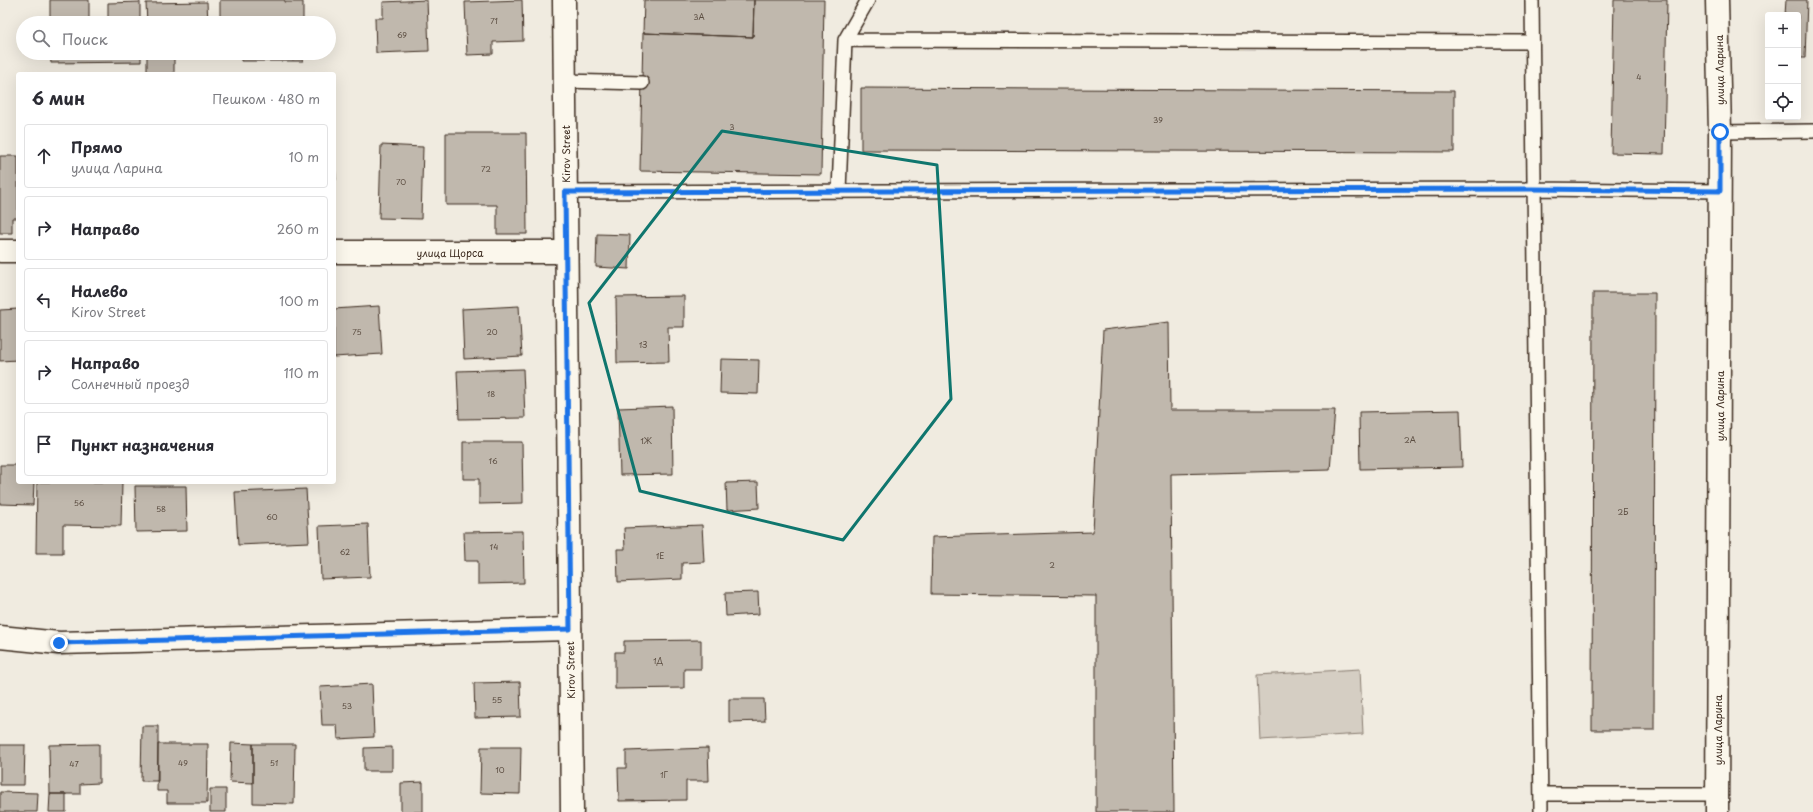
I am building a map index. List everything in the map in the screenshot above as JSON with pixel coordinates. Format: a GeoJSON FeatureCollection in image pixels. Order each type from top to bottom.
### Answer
{"type":"FeatureCollection","features":[{"type":"Feature","properties":{"kind":"street","name":"Kirov Street"},"geometry":{"type":"LineString","coordinates":[[564,0],[572,812]]}},
{"type":"Feature","properties":{"kind":"street","name":"улица Ларина"},"geometry":{"type":"LineString","coordinates":[[1717,0],[1720,132],[1717,803]]}},
{"type":"Feature","properties":{"kind":"street"},"geometry":{"type":"LineString","coordinates":[[0,251],[16,251]]}},
{"type":"Feature","properties":{"kind":"street","name":"улица Щорса"},"geometry":{"type":"LineString","coordinates":[[336,252],[566,252]]}},
{"type":"Feature","properties":{"kind":"street"},"geometry":{"type":"LineString","coordinates":[[0,637],[59,643],[570,629]]}},
{"type":"Feature","properties":{"kind":"lane"},"geometry":{"type":"LineString","coordinates":[[839,191],[845,40],[868,0]]}},
{"type":"Feature","properties":{"kind":"lane"},"geometry":{"type":"LineString","coordinates":[[1532,0],[1541,812]]}},
{"type":"Feature","properties":{"kind":"lane"},"geometry":{"type":"LineString","coordinates":[[845,40],[1532,42]]}},
{"type":"Feature","properties":{"kind":"lane"},"geometry":{"type":"LineString","coordinates":[[564,81],[642,83]]}},
{"type":"Feature","properties":{"kind":"lane"},"geometry":{"type":"LineString","coordinates":[[1720,132],[1813,132]]}},
{"type":"Feature","properties":{"kind":"lane"},"geometry":{"type":"LineString","coordinates":[[565,192],[1533,189],[1720,191]]}},
{"type":"Feature","properties":{"kind":"lane"},"geometry":{"type":"LineString","coordinates":[[1541,794],[1717,803]]}},
{"type":"Feature","properties":{"kind":"highlighted area"},"geometry":{"type":"Polygon","coordinates":[[[722,131],[937,165],[951,399],[843,540],[640,491],[589,303],[722,131]]]}},
{"type":"Feature","properties":{"kind":"shaded area"},"geometry":{"type":"Polygon","coordinates":[[[1360,669],[1363,734],[1260,740],[1257,675],[1360,669]]]}},
{"type":"Feature","properties":{"kind":"building"},"geometry":{"type":"Polygon","coordinates":[[[50,0],[89,0],[89,16],[50,16],[50,0]]]}},
{"type":"Feature","properties":{"kind":"building"},"geometry":{"type":"Polygon","coordinates":[[[220,0],[285,0],[285,2],[303,2],[303,16],[220,16],[220,0]]]}},
{"type":"Feature","properties":{"kind":"building"},"geometry":{"type":"Polygon","coordinates":[[[427,0],[429,51],[376,53],[375,18],[383,18],[383,2],[427,0]]]}},
{"type":"Feature","properties":{"kind":"building"},"geometry":{"type":"Polygon","coordinates":[[[522,0],[523,41],[493,42],[493,54],[467,55],[465,2],[522,0]]]}},
{"type":"Feature","properties":{"kind":"building"},"geometry":{"type":"Polygon","coordinates":[[[644,0],[754,0],[753,37],[643,33],[644,0]]]}},
{"type":"Feature","properties":{"kind":"building"},"geometry":{"type":"Polygon","coordinates":[[[754,0],[824,0],[821,174],[640,171],[643,33],[753,37],[754,0]]]}},
{"type":"Feature","properties":{"kind":"building"},"geometry":{"type":"Polygon","coordinates":[[[1614,0],[1667,0],[1664,154],[1611,153],[1614,0]]]}},
{"type":"Feature","properties":{"kind":"building"},"geometry":{"type":"Polygon","coordinates":[[[1786,0],[1807,0],[1805,58],[1801,58],[1801,12],[1785,12],[1786,0]]]}},
{"type":"Feature","properties":{"kind":"building"},"geometry":{"type":"Polygon","coordinates":[[[140,2],[140,16],[108,16],[108,3],[140,2]]]}},
{"type":"Feature","properties":{"kind":"building"},"geometry":{"type":"Polygon","coordinates":[[[207,2],[208,16],[147,16],[146,3],[207,2]]]}},
{"type":"Feature","properties":{"kind":"building"},"geometry":{"type":"Polygon","coordinates":[[[51,60],[141,60],[141,62],[51,63],[51,60]]]}},
{"type":"Feature","properties":{"kind":"building"},"geometry":{"type":"Polygon","coordinates":[[[147,60],[174,60],[174,72],[147,72],[147,60]]]}},
{"type":"Feature","properties":{"kind":"building"},"geometry":{"type":"Polygon","coordinates":[[[241,60],[303,60],[303,61],[241,60]]]}},
{"type":"Feature","properties":{"kind":"building"},"geometry":{"type":"Polygon","coordinates":[[[861,88],[1454,91],[1454,152],[861,150],[861,88]]]}},
{"type":"Feature","properties":{"kind":"building"},"geometry":{"type":"Polygon","coordinates":[[[446,133],[526,133],[527,234],[497,234],[497,205],[446,205],[446,133]]]}},
{"type":"Feature","properties":{"kind":"building"},"geometry":{"type":"Polygon","coordinates":[[[381,145],[423,147],[421,219],[379,218],[381,145]]]}},
{"type":"Feature","properties":{"kind":"building"},"geometry":{"type":"Polygon","coordinates":[[[0,156],[16,156],[16,218],[12,218],[12,233],[0,233],[0,156]]]}},
{"type":"Feature","properties":{"kind":"building"},"geometry":{"type":"Polygon","coordinates":[[[597,234],[630,235],[629,269],[596,267],[597,234]]]}},
{"type":"Feature","properties":{"kind":"building"},"geometry":{"type":"Polygon","coordinates":[[[1593,293],[1655,293],[1654,730],[1592,730],[1593,293]]]}},
{"type":"Feature","properties":{"kind":"building"},"geometry":{"type":"Polygon","coordinates":[[[684,296],[684,327],[668,327],[669,362],[617,363],[616,297],[684,296]]]}},
{"type":"Feature","properties":{"kind":"building"},"geometry":{"type":"Polygon","coordinates":[[[379,306],[382,354],[336,357],[336,309],[379,306]]]}},
{"type":"Feature","properties":{"kind":"building"},"geometry":{"type":"Polygon","coordinates":[[[519,306],[522,356],[464,359],[462,309],[519,306]]]}},
{"type":"Feature","properties":{"kind":"building"},"geometry":{"type":"Polygon","coordinates":[[[16,309],[16,360],[0,361],[0,310],[16,309]]]}},
{"type":"Feature","properties":{"kind":"building"},"geometry":{"type":"Polygon","coordinates":[[[1169,322],[1170,410],[1335,410],[1330,470],[1171,474],[1174,812],[1096,812],[1096,596],[931,594],[932,537],[1093,532],[1103,330],[1169,322]]]}},
{"type":"Feature","properties":{"kind":"building"},"geometry":{"type":"Polygon","coordinates":[[[721,359],[759,360],[758,394],[720,393],[721,359]]]}},
{"type":"Feature","properties":{"kind":"building"},"geometry":{"type":"Polygon","coordinates":[[[523,369],[525,418],[459,419],[457,371],[523,369]]]}},
{"type":"Feature","properties":{"kind":"building"},"geometry":{"type":"Polygon","coordinates":[[[672,406],[673,474],[620,475],[618,408],[672,406]]]}},
{"type":"Feature","properties":{"kind":"building"},"geometry":{"type":"Polygon","coordinates":[[[1460,410],[1462,467],[1360,469],[1359,412],[1460,410]]]}},
{"type":"Feature","properties":{"kind":"building"},"geometry":{"type":"Polygon","coordinates":[[[463,442],[522,442],[523,503],[479,504],[479,479],[463,479],[463,442]]]}},
{"type":"Feature","properties":{"kind":"building"},"geometry":{"type":"Polygon","coordinates":[[[0,465],[16,465],[16,484],[34,484],[33,505],[0,504],[0,465]]]}},
{"type":"Feature","properties":{"kind":"building"},"geometry":{"type":"Polygon","coordinates":[[[758,482],[759,508],[727,510],[726,483],[758,482]]]}},
{"type":"Feature","properties":{"kind":"building"},"geometry":{"type":"Polygon","coordinates":[[[37,484],[122,484],[121,526],[63,525],[63,553],[36,553],[37,484]]]}},
{"type":"Feature","properties":{"kind":"building"},"geometry":{"type":"Polygon","coordinates":[[[135,486],[186,486],[187,531],[136,532],[135,486]]]}},
{"type":"Feature","properties":{"kind":"building"},"geometry":{"type":"Polygon","coordinates":[[[306,489],[309,542],[238,545],[235,492],[306,489]]]}},
{"type":"Feature","properties":{"kind":"building"},"geometry":{"type":"Polygon","coordinates":[[[368,524],[370,577],[321,579],[319,526],[368,524]]]}},
{"type":"Feature","properties":{"kind":"building"},"geometry":{"type":"Polygon","coordinates":[[[702,525],[704,562],[682,563],[682,579],[618,582],[617,549],[625,549],[624,528],[702,525]]]}},
{"type":"Feature","properties":{"kind":"building"},"geometry":{"type":"Polygon","coordinates":[[[523,531],[524,583],[478,584],[478,561],[465,561],[464,532],[523,531]]]}},
{"type":"Feature","properties":{"kind":"building"},"geometry":{"type":"Polygon","coordinates":[[[758,592],[759,614],[726,616],[725,593],[758,592]]]}},
{"type":"Feature","properties":{"kind":"building"},"geometry":{"type":"Polygon","coordinates":[[[701,640],[701,669],[684,669],[684,688],[615,689],[615,652],[624,652],[624,641],[701,640]]]}},
{"type":"Feature","properties":{"kind":"building"},"geometry":{"type":"Polygon","coordinates":[[[520,682],[521,717],[475,718],[474,683],[520,682]]]}},
{"type":"Feature","properties":{"kind":"building"},"geometry":{"type":"Polygon","coordinates":[[[372,684],[374,737],[338,739],[337,725],[322,725],[320,687],[372,684]]]}},
{"type":"Feature","properties":{"kind":"building"},"geometry":{"type":"Polygon","coordinates":[[[729,699],[764,699],[765,721],[729,722],[729,699]]]}},
{"type":"Feature","properties":{"kind":"building"},"geometry":{"type":"Polygon","coordinates":[[[142,726],[158,726],[158,781],[141,781],[142,726]]]}},
{"type":"Feature","properties":{"kind":"building"},"geometry":{"type":"Polygon","coordinates":[[[231,743],[253,744],[253,783],[230,782],[231,743]]]}},
{"type":"Feature","properties":{"kind":"building"},"geometry":{"type":"Polygon","coordinates":[[[99,744],[99,783],[80,784],[80,794],[50,794],[49,745],[99,744]]]}},
{"type":"Feature","properties":{"kind":"building"},"geometry":{"type":"Polygon","coordinates":[[[158,744],[208,744],[207,803],[167,803],[167,791],[157,791],[158,744]]]}},
{"type":"Feature","properties":{"kind":"building"},"geometry":{"type":"Polygon","coordinates":[[[253,744],[295,744],[294,804],[253,803],[253,744]]]}},
{"type":"Feature","properties":{"kind":"building"},"geometry":{"type":"Polygon","coordinates":[[[0,745],[25,745],[24,785],[0,785],[0,745]]]}},
{"type":"Feature","properties":{"kind":"building"},"geometry":{"type":"Polygon","coordinates":[[[392,747],[392,771],[364,771],[364,748],[392,747]]]}},
{"type":"Feature","properties":{"kind":"building"},"geometry":{"type":"Polygon","coordinates":[[[481,747],[521,747],[520,794],[480,793],[481,747]]]}},
{"type":"Feature","properties":{"kind":"building"},"geometry":{"type":"Polygon","coordinates":[[[708,748],[709,781],[686,781],[686,800],[619,801],[618,768],[626,768],[626,751],[708,748]]]}},
{"type":"Feature","properties":{"kind":"building"},"geometry":{"type":"Polygon","coordinates":[[[423,782],[423,812],[401,812],[401,783],[423,782]]]}},
{"type":"Feature","properties":{"kind":"building"},"geometry":{"type":"Polygon","coordinates":[[[210,789],[226,789],[226,812],[210,812],[210,789]]]}},
{"type":"Feature","properties":{"kind":"building"},"geometry":{"type":"Polygon","coordinates":[[[0,792],[38,793],[37,812],[0,812],[0,792]]]}},
{"type":"Feature","properties":{"kind":"building"},"geometry":{"type":"Polygon","coordinates":[[[50,794],[66,794],[66,812],[49,812],[50,794]]]}},
{"type":"Feature","properties":{"kind":"route"},"geometry":{"type":"LineString","coordinates":[[59,643],[570,629],[565,192],[1533,189],[1720,191],[1720,132]]}}]}
